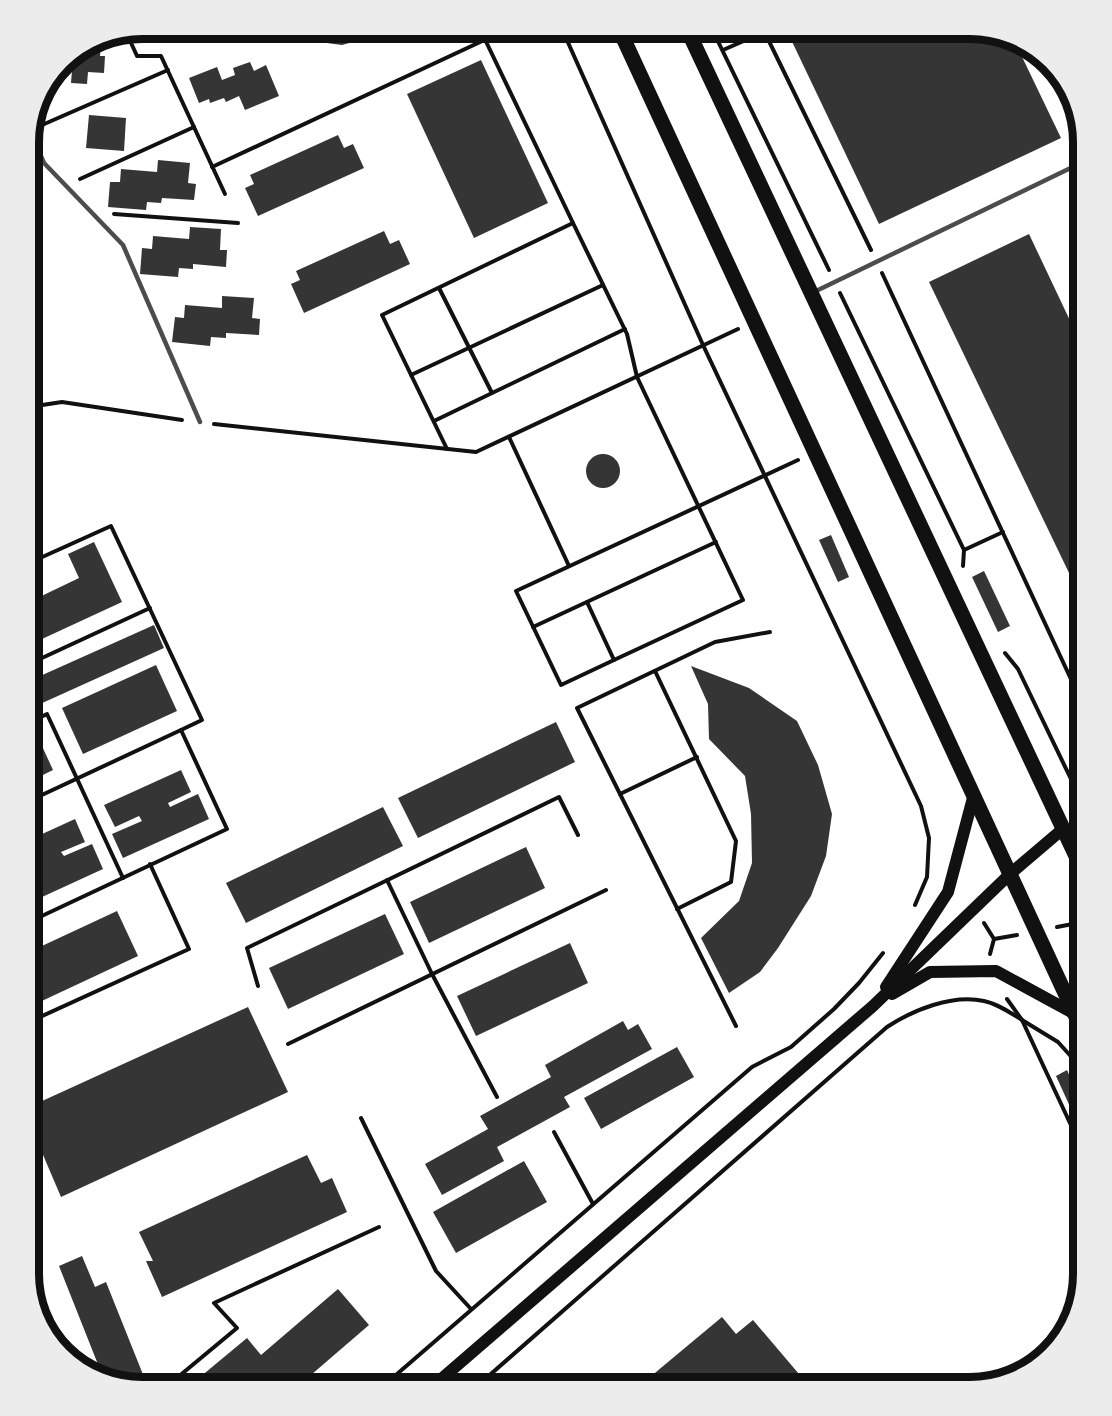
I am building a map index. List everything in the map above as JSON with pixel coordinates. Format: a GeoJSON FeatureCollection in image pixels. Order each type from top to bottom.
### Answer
{"type":"FeatureCollection","features":[{"type":"Feature","properties":{"kind":"main road"},"geometry":{"type":"LineString","coordinates":[[624,39],[1073,1010]]}},
{"type":"Feature","properties":{"kind":"main road"},"geometry":{"type":"LineString","coordinates":[[692,39],[1073,848]]}},
{"type":"Feature","properties":{"kind":"main road"},"geometry":{"type":"LineString","coordinates":[[873,1006],[948,892],[974,794]]}},
{"type":"Feature","properties":{"kind":"main road"},"geometry":{"type":"LineString","coordinates":[[445,1377],[873,1006],[1011,873],[1064,828]]}},
{"type":"Feature","properties":{"kind":"main road"},"geometry":{"type":"LineString","coordinates":[[873,1006],[930,972],[996,971],[1073,1013]]}},
{"type":"Feature","properties":{"kind":"lane"},"geometry":{"type":"LineString","coordinates":[[39,152],[44,163],[123,245],[200,422]]}},
{"type":"Feature","properties":{"kind":"lane"},"geometry":{"type":"LineString","coordinates":[[811,293],[1073,167]]}},
{"type":"Feature","properties":{"kind":"path"},"geometry":{"type":"LineString","coordinates":[[566,39],[703,345],[921,806],[929,838],[927,877],[914,908]]}},
{"type":"Feature","properties":{"kind":"path"},"geometry":{"type":"LineString","coordinates":[[717,39],[964,550],[963,572]]}},
{"type":"Feature","properties":{"kind":"path"},"geometry":{"type":"LineString","coordinates":[[723,50],[746,39]]}},
{"type":"Feature","properties":{"kind":"path"},"geometry":{"type":"LineString","coordinates":[[768,39],[876,262],[1073,683]]}},
{"type":"Feature","properties":{"kind":"path"},"geometry":{"type":"LineString","coordinates":[[130,40],[137,56],[161,56],[225,194]]}},
{"type":"Feature","properties":{"kind":"path"},"geometry":{"type":"LineString","coordinates":[[213,167],[484,40],[625,329],[637,377],[698,506],[716,542],[743,600],[561,685],[516,591],[698,506],[815,452]]}},
{"type":"Feature","properties":{"kind":"path"},"geometry":{"type":"LineString","coordinates":[[41,126],[168,70]]}},
{"type":"Feature","properties":{"kind":"path"},"geometry":{"type":"LineString","coordinates":[[65,186],[194,127]]}},
{"type":"Feature","properties":{"kind":"path"},"geometry":{"type":"LineString","coordinates":[[92,212],[238,223]]}},
{"type":"Feature","properties":{"kind":"path"},"geometry":{"type":"LineString","coordinates":[[447,449],[382,315],[573,223]]}},
{"type":"Feature","properties":{"kind":"path"},"geometry":{"type":"LineString","coordinates":[[411,375],[603,285]]}},
{"type":"Feature","properties":{"kind":"path"},"geometry":{"type":"LineString","coordinates":[[440,288],[492,393]]}},
{"type":"Feature","properties":{"kind":"path"},"geometry":{"type":"LineString","coordinates":[[39,405],[62,402],[200,422],[476,452],[755,321]]}},
{"type":"Feature","properties":{"kind":"path"},"geometry":{"type":"LineString","coordinates":[[434,421],[625,329]]}},
{"type":"Feature","properties":{"kind":"path"},"geometry":{"type":"LineString","coordinates":[[509,437],[569,566]]}},
{"type":"Feature","properties":{"kind":"path"},"geometry":{"type":"LineString","coordinates":[[39,558],[111,526],[202,720],[39,796]]}},
{"type":"Feature","properties":{"kind":"path"},"geometry":{"type":"LineString","coordinates":[[964,550],[1003,532]]}},
{"type":"Feature","properties":{"kind":"path"},"geometry":{"type":"LineString","coordinates":[[533,627],[716,542]]}},
{"type":"Feature","properties":{"kind":"path"},"geometry":{"type":"LineString","coordinates":[[586,602],[614,660]]}},
{"type":"Feature","properties":{"kind":"path"},"geometry":{"type":"LineString","coordinates":[[39,659],[150,609]]}},
{"type":"Feature","properties":{"kind":"path"},"geometry":{"type":"LineString","coordinates":[[736,1026],[577,708],[715,642],[770,632]]}},
{"type":"Feature","properties":{"kind":"path"},"geometry":{"type":"LineString","coordinates":[[1003,651],[1018,669],[1073,783]]}},
{"type":"Feature","properties":{"kind":"path"},"geometry":{"type":"LineString","coordinates":[[655,671],[736,841],[731,882],[677,909]]}},
{"type":"Feature","properties":{"kind":"path"},"geometry":{"type":"LineString","coordinates":[[39,718],[47,714],[123,878]]}},
{"type":"Feature","properties":{"kind":"path"},"geometry":{"type":"LineString","coordinates":[[39,916],[227,829],[181,730]]}},
{"type":"Feature","properties":{"kind":"path"},"geometry":{"type":"LineString","coordinates":[[620,794],[697,757]]}},
{"type":"Feature","properties":{"kind":"path"},"geometry":{"type":"LineString","coordinates":[[258,986],[247,948],[560,797],[578,834]]}},
{"type":"Feature","properties":{"kind":"path"},"geometry":{"type":"LineString","coordinates":[[39,1017],[189,949],[150,864]]}},
{"type":"Feature","properties":{"kind":"path"},"geometry":{"type":"LineString","coordinates":[[387,880],[432,974],[497,1097]]}},
{"type":"Feature","properties":{"kind":"path"},"geometry":{"type":"LineString","coordinates":[[288,1044],[606,890]]}},
{"type":"Feature","properties":{"kind":"path"},"geometry":{"type":"LineString","coordinates":[[394,1377],[753,1067],[791,1047],[850,992],[889,946]]}},
{"type":"Feature","properties":{"kind":"path"},"geometry":{"type":"LineString","coordinates":[[489,1377],[887,1027],[906,1015],[930,1006],[961,1000],[985,1001],[1008,1010],[1058,1042],[1073,1059]]}},
{"type":"Feature","properties":{"kind":"path"},"geometry":{"type":"LineString","coordinates":[[1022,1020],[1073,1130]]}},
{"type":"Feature","properties":{"kind":"path"},"geometry":{"type":"LineString","coordinates":[[361,1118],[436,1271],[471,1309]]}},
{"type":"Feature","properties":{"kind":"path"},"geometry":{"type":"LineString","coordinates":[[554,1132],[593,1204]]}},
{"type":"Feature","properties":{"kind":"path"},"geometry":{"type":"LineString","coordinates":[[179,1377],[237,1328],[214,1303],[379,1227]]}},
{"type":"Feature","properties":{"kind":"building"},"geometry":{"type":"Polygon","coordinates":[[[308,39],[364,39],[342,45],[308,39]]]}},
{"type":"Feature","properties":{"kind":"building"},"geometry":{"type":"Polygon","coordinates":[[[791,39],[976,39],[1003,44],[1020,52],[1061,138],[879,224],[791,39]]]}},
{"type":"Feature","properties":{"kind":"building"},"geometry":{"type":"Polygon","coordinates":[[[101,48],[100,56],[105,56],[104,73],[88,72],[87,84],[71,83],[72,70],[69,70],[101,48]]]}},
{"type":"Feature","properties":{"kind":"building"},"geometry":{"type":"Polygon","coordinates":[[[481,60],[548,203],[474,238],[407,94],[481,60]]]}},
{"type":"Feature","properties":{"kind":"building"},"geometry":{"type":"Polygon","coordinates":[[[250,62],[254,71],[266,65],[279,96],[245,110],[239,96],[226,102],[224,98],[210,103],[209,99],[199,103],[189,78],[217,67],[222,80],[235,75],[233,68],[250,62]]]}},
{"type":"Feature","properties":{"kind":"building"},"geometry":{"type":"Polygon","coordinates":[[[89,115],[126,118],[124,151],[86,148],[89,115]]]}},
{"type":"Feature","properties":{"kind":"building"},"geometry":{"type":"Polygon","coordinates":[[[338,135],[344,148],[353,144],[364,168],[258,216],[245,188],[254,184],[250,175],[338,135]]]}},
{"type":"Feature","properties":{"kind":"building"},"geometry":{"type":"Polygon","coordinates":[[[158,160],[190,163],[188,183],[196,184],[194,200],[162,198],[161,203],[147,202],[146,210],[108,207],[110,182],[120,182],[121,169],[157,172],[158,160]]]}},
{"type":"Feature","properties":{"kind":"building"},"geometry":{"type":"Polygon","coordinates":[[[190,227],[221,229],[220,250],[227,250],[226,267],[193,264],[193,269],[179,268],[178,277],[140,274],[142,248],[152,249],[153,236],[189,239],[190,227]]]}},
{"type":"Feature","properties":{"kind":"building"},"geometry":{"type":"Polygon","coordinates":[[[384,231],[390,244],[399,240],[410,264],[304,313],[291,284],[300,280],[296,271],[384,231]]]}},
{"type":"Feature","properties":{"kind":"building"},"geometry":{"type":"Polygon","coordinates":[[[1029,234],[1073,327],[1073,581],[929,282],[1029,234]]]}},
{"type":"Feature","properties":{"kind":"building"},"geometry":{"type":"Polygon","coordinates":[[[222,296],[254,298],[252,318],[260,319],[259,335],[226,333],[226,338],[211,337],[210,346],[172,342],[175,317],[184,318],[185,305],[222,308],[222,296]]]}},
{"type":"Feature","properties":{"kind":"building"},"geometry":{"type":"Polygon","coordinates":[[[603,454],[615,459],[620,471],[615,483],[603,488],[591,483],[586,471],[591,459],[603,454]]]}},
{"type":"Feature","properties":{"kind":"building"},"geometry":{"type":"Polygon","coordinates":[[[831,535],[849,577],[838,582],[819,540],[831,535]]]}},
{"type":"Feature","properties":{"kind":"building"},"geometry":{"type":"Polygon","coordinates":[[[94,542],[122,602],[39,640],[39,597],[79,578],[68,554],[94,542]]]}},
{"type":"Feature","properties":{"kind":"building"},"geometry":{"type":"Polygon","coordinates":[[[984,571],[1010,626],[998,632],[972,577],[984,571]]]}},
{"type":"Feature","properties":{"kind":"building"},"geometry":{"type":"Polygon","coordinates":[[[154,625],[164,648],[39,704],[39,677],[154,625]]]}},
{"type":"Feature","properties":{"kind":"building"},"geometry":{"type":"Polygon","coordinates":[[[156,665],[177,711],[83,754],[62,708],[156,665]]]}},
{"type":"Feature","properties":{"kind":"building"},"geometry":{"type":"Polygon","coordinates":[[[691,666],[749,688],[797,721],[818,765],[832,814],[826,856],[811,896],[760,972],[729,993],[701,938],[739,901],[752,863],[751,814],[745,776],[709,739],[708,704],[691,666]]]}},
{"type":"Feature","properties":{"kind":"building"},"geometry":{"type":"Polygon","coordinates":[[[556,722],[575,762],[418,838],[398,798],[556,722]]]}},
{"type":"Feature","properties":{"kind":"building"},"geometry":{"type":"Polygon","coordinates":[[[39,740],[53,770],[39,777],[39,740]]]}},
{"type":"Feature","properties":{"kind":"building"},"geometry":{"type":"Polygon","coordinates":[[[181,770],[191,792],[168,803],[170,807],[198,794],[209,819],[123,858],[112,834],[142,821],[139,816],[115,827],[104,805],[181,770]]]}},
{"type":"Feature","properties":{"kind":"building"},"geometry":{"type":"Polygon","coordinates":[[[383,807],[403,846],[246,923],[226,883],[383,807]]]}},
{"type":"Feature","properties":{"kind":"building"},"geometry":{"type":"Polygon","coordinates":[[[75,819],[85,842],[61,852],[64,856],[92,844],[103,869],[39,898],[39,835],[75,819]]]}},
{"type":"Feature","properties":{"kind":"building"},"geometry":{"type":"Polygon","coordinates":[[[526,847],[545,888],[429,943],[410,902],[526,847]]]}},
{"type":"Feature","properties":{"kind":"building"},"geometry":{"type":"Polygon","coordinates":[[[117,911],[138,956],[39,1002],[39,947],[117,911]]]}},
{"type":"Feature","properties":{"kind":"building"},"geometry":{"type":"Polygon","coordinates":[[[385,914],[404,954],[288,1009],[269,968],[385,914]]]}},
{"type":"Feature","properties":{"kind":"building"},"geometry":{"type":"Polygon","coordinates":[[[570,943],[588,983],[476,1036],[457,996],[570,943]]]}},
{"type":"Feature","properties":{"kind":"building"},"geometry":{"type":"Polygon","coordinates":[[[248,1007],[288,1092],[61,1197],[39,1145],[39,1102],[248,1007]]]}},
{"type":"Feature","properties":{"kind":"building"},"geometry":{"type":"Polygon","coordinates":[[[623,1021],[628,1030],[638,1024],[652,1049],[564,1097],[570,1107],[497,1147],[504,1161],[442,1195],[425,1164],[488,1129],[480,1116],[551,1077],[545,1065],[623,1021]]]}},
{"type":"Feature","properties":{"kind":"building"},"geometry":{"type":"Polygon","coordinates":[[[677,1047],[694,1077],[601,1129],[584,1098],[677,1047]]]}},
{"type":"Feature","properties":{"kind":"building"},"geometry":{"type":"Polygon","coordinates":[[[1067,1070],[1073,1084],[1073,1113],[1056,1076],[1067,1070]]]}},
{"type":"Feature","properties":{"kind":"building"},"geometry":{"type":"Polygon","coordinates":[[[307,1155],[321,1183],[332,1178],[347,1212],[162,1297],[146,1261],[153,1261],[139,1232],[307,1155]]]}},
{"type":"Feature","properties":{"kind":"building"},"geometry":{"type":"Polygon","coordinates":[[[524,1161],[547,1202],[456,1253],[433,1212],[524,1161]]]}},
{"type":"Feature","properties":{"kind":"building"},"geometry":{"type":"Polygon","coordinates":[[[82,1256],[95,1287],[106,1282],[144,1377],[129,1376],[99,1367],[59,1266],[82,1256]]]}},
{"type":"Feature","properties":{"kind":"building"},"geometry":{"type":"Polygon","coordinates":[[[338,1289],[369,1325],[309,1377],[200,1377],[247,1338],[261,1355],[338,1289]]]}},
{"type":"Feature","properties":{"kind":"building"},"geometry":{"type":"Polygon","coordinates":[[[722,1317],[736,1334],[753,1320],[801,1377],[650,1377],[722,1317]]]}}]}
